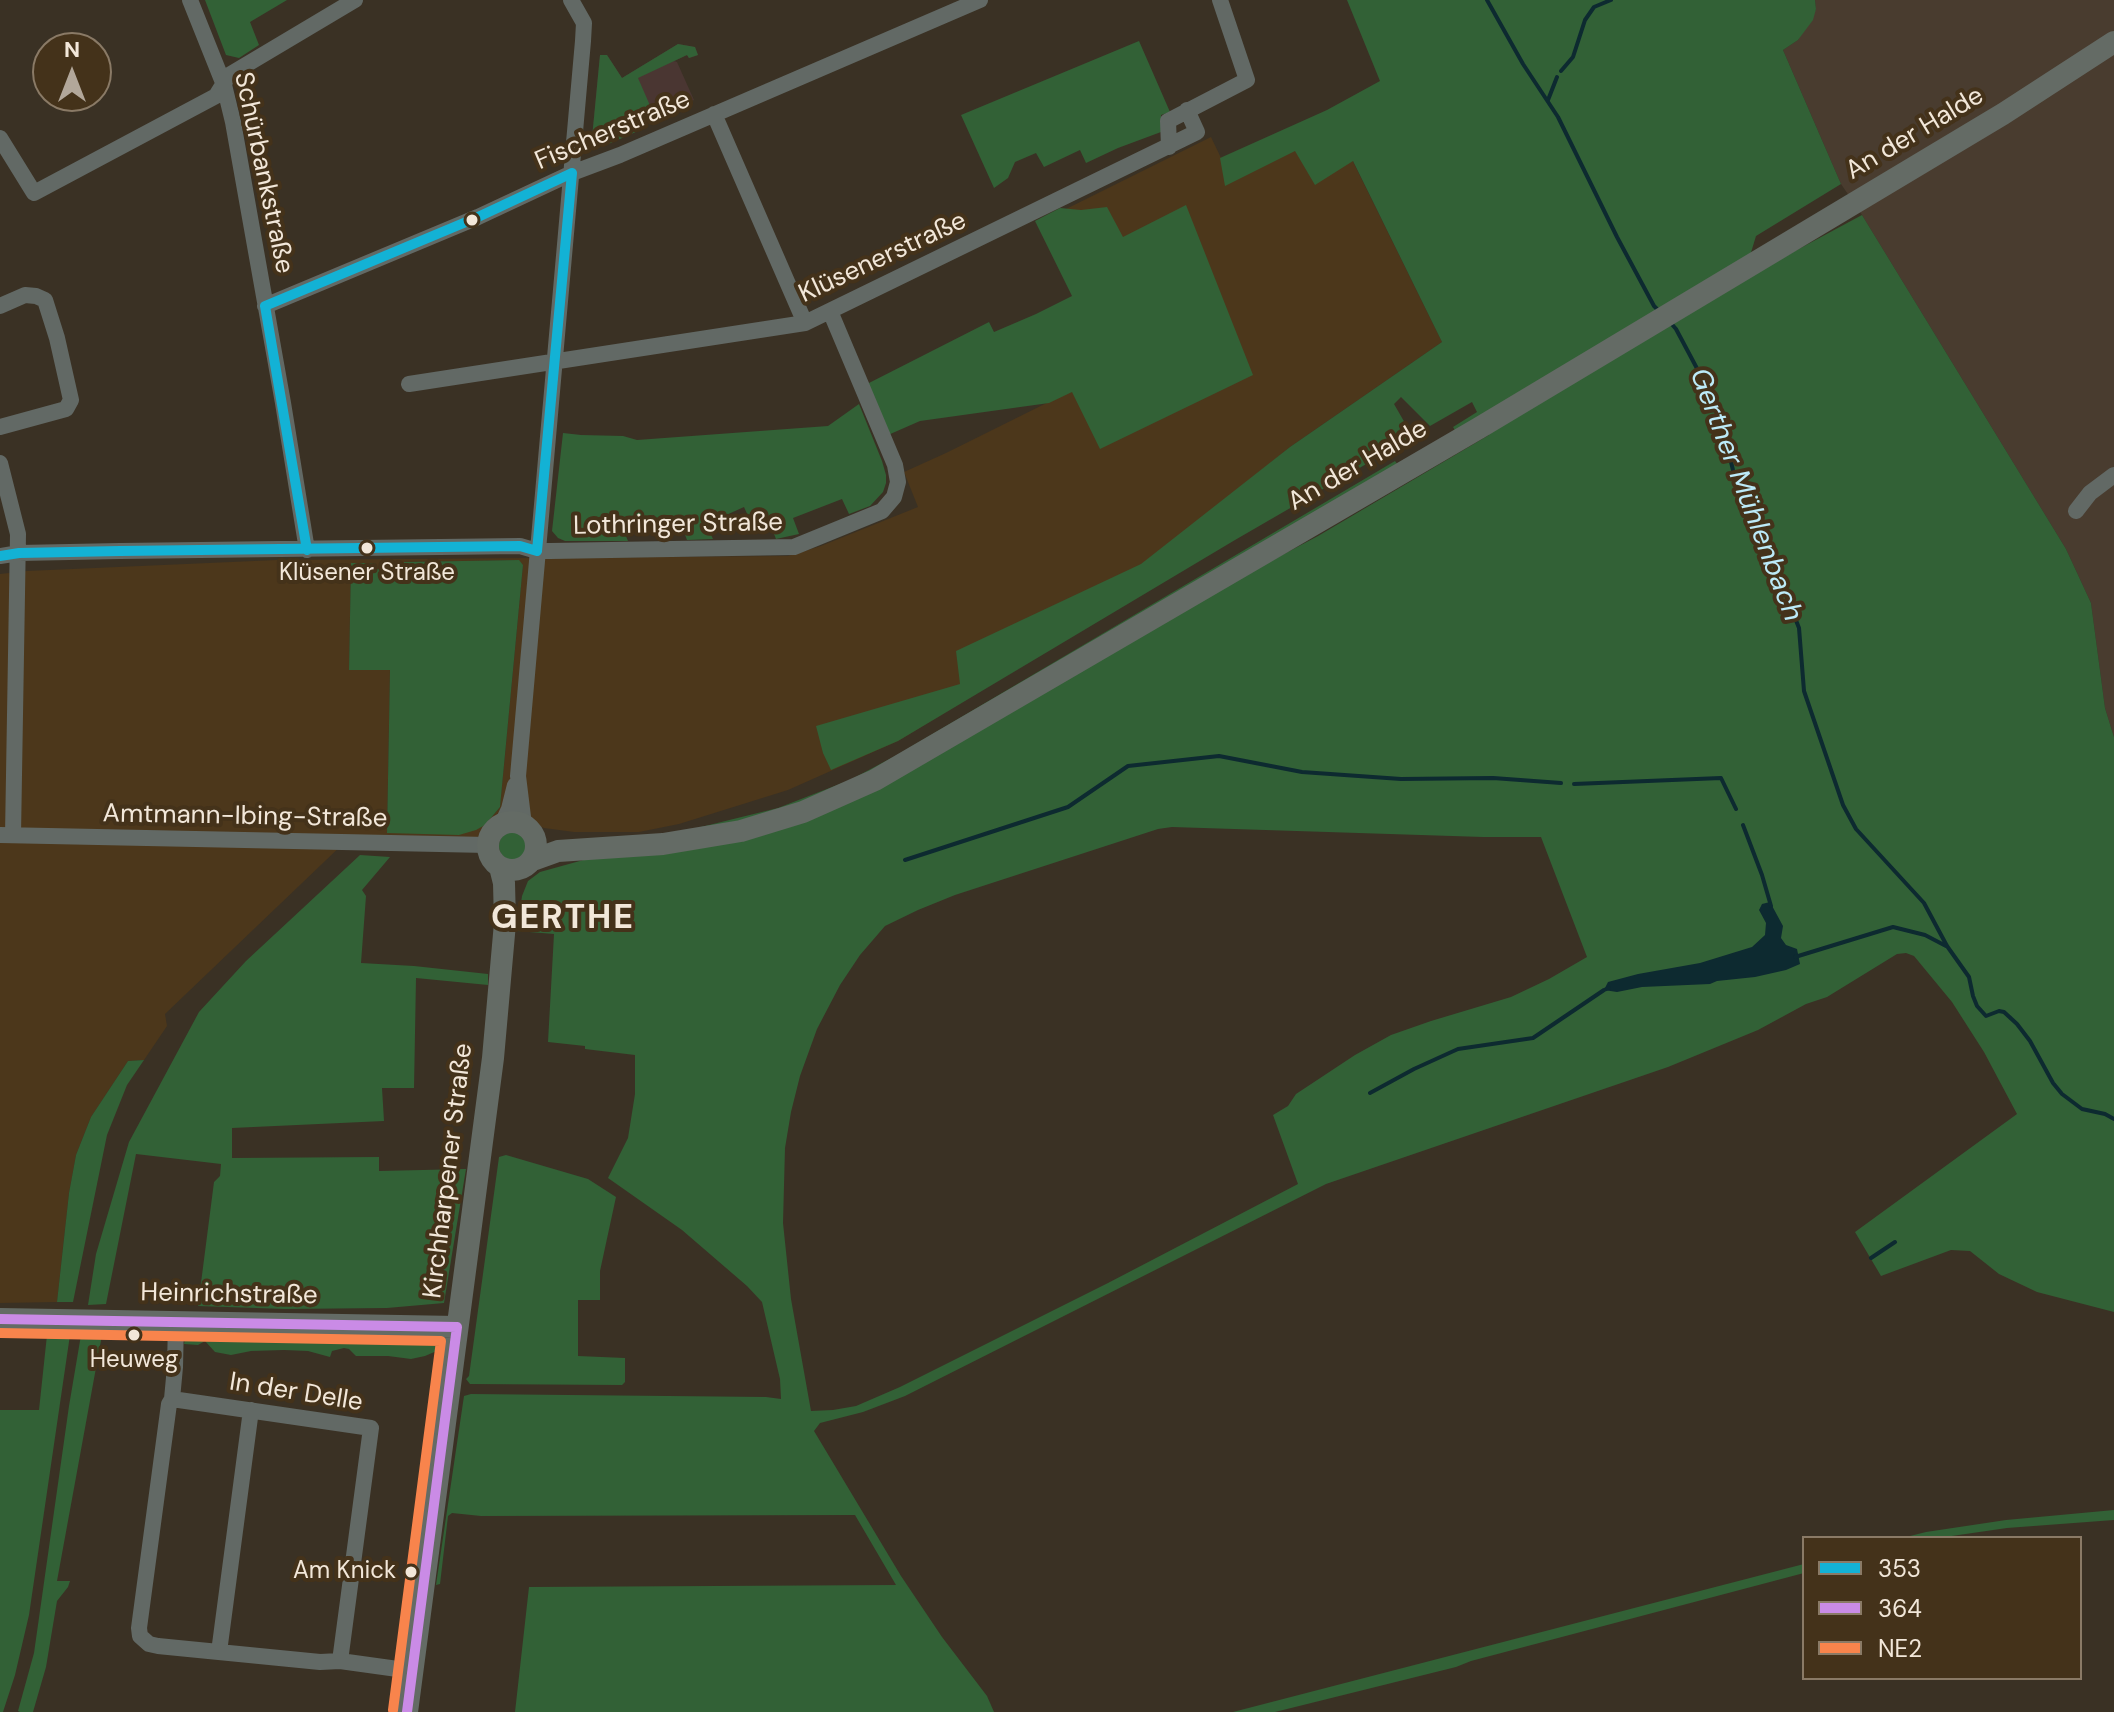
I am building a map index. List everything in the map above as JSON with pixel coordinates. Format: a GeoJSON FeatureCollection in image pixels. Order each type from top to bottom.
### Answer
{"type":"FeatureCollection","features":[{"type":"Feature","properties":{"kind":"street","name":"Schürbankstraße"},"geometry":{"type":"LineString","coordinates":[[190,0],[224,85],[233,122],[307,550]]}},
{"type":"Feature","properties":{"kind":"street"},"geometry":{"type":"LineString","coordinates":[[0,138],[34,193],[216,96],[229,75],[355,0]]}},
{"type":"Feature","properties":{"kind":"street"},"geometry":{"type":"LineString","coordinates":[[519,827],[492,833],[488,845],[491,858],[508,870],[517,870],[528,864],[537,846],[519,827],[518,776],[584,23],[571,0]]}},
{"type":"Feature","properties":{"kind":"street","name":"Fischerstraße"},"geometry":{"type":"LineString","coordinates":[[265,306],[980,0]]}},
{"type":"Feature","properties":{"kind":"street"},"geometry":{"type":"LineString","coordinates":[[1169,147],[1168,121],[1247,80],[1220,0]]}},
{"type":"Feature","properties":{"kind":"street","name":"An der Halde"},"geometry":{"type":"LineString","coordinates":[[528,864],[558,851],[663,844],[741,831],[803,812],[875,780],[1479,428],[2003,114],[2114,42]]}},
{"type":"Feature","properties":{"kind":"street","name":"Klüsenerstraße"},"geometry":{"type":"LineString","coordinates":[[409,384],[805,323],[1197,132],[1187,110]]}},
{"type":"Feature","properties":{"kind":"street"},"geometry":{"type":"LineString","coordinates":[[714,114],[805,323]]}},
{"type":"Feature","properties":{"kind":"street"},"geometry":{"type":"LineString","coordinates":[[0,306],[25,295],[45,300],[71,400],[66,409],[0,427]]}},
{"type":"Feature","properties":{"kind":"street","name":"Lothringer Straße"},"geometry":{"type":"LineString","coordinates":[[0,556],[120,551],[520,546],[537,551],[794,547],[882,511],[894,497],[898,482],[895,465],[830,311]]}},
{"type":"Feature","properties":{"kind":"street"},"geometry":{"type":"LineString","coordinates":[[0,463],[18,534],[19,553],[6,835]]}},
{"type":"Feature","properties":{"kind":"street"},"geometry":{"type":"LineString","coordinates":[[2076,511],[2090,493],[2114,475]]}},
{"type":"Feature","properties":{"kind":"street","name":"An der Halde"},"geometry":{"type":"LineString","coordinates":[[519,827],[549,841],[595,848]]}},
{"type":"Feature","properties":{"kind":"street","name":"Amtmann-Ibing-Straße"},"geometry":{"type":"LineString","coordinates":[[6,835],[488,845]]}},
{"type":"Feature","properties":{"kind":"street","name":"Kirchharpener Straße"},"geometry":{"type":"LineString","coordinates":[[505,923],[515,885],[528,864]]}},
{"type":"Feature","properties":{"kind":"street","name":"Kirchharpener Straße"},"geometry":{"type":"LineString","coordinates":[[407,1712],[489,1096],[505,923],[504,883],[500,867]]}},
{"type":"Feature","properties":{"kind":"street","name":"Heinrichstraße"},"geometry":{"type":"LineString","coordinates":[[0,1319],[457,1327]]}},
{"type":"Feature","properties":{"kind":"street"},"geometry":{"type":"LineString","coordinates":[[176,1322],[172,1399],[138,1633],[143,1640],[158,1646],[320,1662],[340,1661],[412,1671]]}},
{"type":"Feature","properties":{"kind":"street","name":"In der Delle"},"geometry":{"type":"LineString","coordinates":[[172,1399],[371,1428],[340,1661]]}},
{"type":"Feature","properties":{"kind":"street"},"geometry":{"type":"LineString","coordinates":[[219,1652],[251,1410]]}},
{"type":"Feature","properties":{"kind":"shaded area"},"geometry":{"type":"Polygon","coordinates":[[[1815,0],[2114,0],[2114,737],[2105,708],[2091,603],[2066,549],[1841,184],[1783,50],[1798,40],[1816,9],[1815,0]]]}},
{"type":"Feature","properties":{"kind":"shaded area"},"geometry":{"type":"Polygon","coordinates":[[[678,44],[695,47],[698,55],[689,58],[687,55],[674,61],[694,100],[687,103],[688,107],[650,124],[646,115],[634,121],[638,131],[604,146],[597,144],[592,138],[600,55],[607,55],[622,78],[678,44]]]}},
{"type":"Feature","properties":{"kind":"shaded area"},"geometry":{"type":"Polygon","coordinates":[[[1328,111],[1442,342],[1290,447],[1019,668],[898,741],[788,790],[679,824],[639,832],[574,832],[544,828],[514,816],[500,819],[486,831],[483,841],[346,841],[165,1014],[167,1026],[144,1060],[128,1061],[91,1117],[76,1155],[69,1193],[57,1302],[0,1303],[0,574],[277,560],[788,556],[821,546],[918,507],[904,472],[1101,376],[1064,210],[1211,137],[1221,158],[1328,111]],[[518,560],[404,562],[404,568],[375,569],[375,563],[351,564],[349,669],[390,670],[387,833],[485,825],[500,807],[523,565],[518,560]]]}},
{"type":"Feature","properties":{"kind":"green space"},"geometry":{"type":"Polygon","coordinates":[[[205,0],[287,0],[250,22],[259,45],[239,58],[226,55],[205,0]]]}},
{"type":"Feature","properties":{"kind":"green space"},"geometry":{"type":"Polygon","coordinates":[[[1347,0],[1815,0],[1813,20],[1798,40],[1783,50],[1841,184],[1756,236],[1743,279],[1862,215],[2066,549],[2091,603],[2105,708],[2114,737],[2114,1312],[2037,1292],[1999,1274],[1970,1251],[1951,1250],[1881,1276],[1855,1232],[2017,1114],[1984,1052],[1952,1002],[1914,956],[1897,954],[1827,997],[1806,1004],[1758,1030],[1668,1067],[1326,1184],[905,1396],[863,1412],[820,1423],[814,1431],[901,1576],[987,1696],[994,1712],[515,1712],[529,1587],[896,1585],[855,1515],[481,1516],[452,1513],[448,1516],[440,1584],[436,1585],[464,1396],[781,1399],[780,1379],[762,1302],[682,1230],[608,1178],[628,1138],[635,1094],[635,1055],[548,1042],[554,934],[517,931],[522,896],[528,881],[540,872],[587,859],[753,835],[1318,536],[1489,435],[1480,418],[1456,432],[1453,427],[1477,412],[1472,402],[1430,426],[1401,397],[1394,404],[1413,437],[898,741],[831,770],[816,726],[960,684],[956,651],[1141,564],[1290,447],[1442,342],[1353,161],[1315,185],[1295,151],[1225,186],[1220,158],[1327,110],[1380,81],[1347,0]],[[1158,829],[955,895],[885,926],[840,985],[817,1029],[800,1076],[785,1148],[783,1223],[791,1299],[811,1411],[856,1406],[900,1387],[1298,1184],[1273,1115],[1288,1106],[1296,1094],[1391,1035],[1511,997],[1587,957],[1541,837],[1158,829]]]}},
{"type":"Feature","properties":{"kind":"green space"},"geometry":{"type":"Polygon","coordinates":[[[1139,41],[1170,112],[1161,115],[1161,132],[1086,163],[1080,150],[1044,167],[1036,153],[1015,162],[1008,178],[994,188],[961,115],[1139,41]]]}},
{"type":"Feature","properties":{"kind":"green space"},"geometry":{"type":"Polygon","coordinates":[[[678,44],[695,47],[698,55],[689,58],[687,55],[638,78],[655,117],[646,115],[634,121],[638,131],[604,146],[597,144],[592,138],[600,55],[607,55],[622,78],[678,44]]]}},
{"type":"Feature","properties":{"kind":"green space"},"geometry":{"type":"Polygon","coordinates":[[[1186,205],[1253,375],[1100,449],[1072,392],[1049,403],[920,421],[888,435],[867,384],[989,322],[994,332],[1072,296],[1035,221],[1060,208],[1081,210],[1107,207],[1123,237],[1186,205]]]}},
{"type":"Feature","properties":{"kind":"green space"},"geometry":{"type":"Polygon","coordinates":[[[859,404],[886,475],[883,492],[870,506],[849,514],[842,499],[793,518],[799,534],[776,539],[765,511],[749,518],[744,507],[706,524],[713,539],[687,540],[679,519],[659,527],[654,515],[622,527],[628,541],[565,541],[552,531],[563,433],[623,436],[637,440],[828,426],[859,404]]]}},
{"type":"Feature","properties":{"kind":"green space"},"geometry":{"type":"Polygon","coordinates":[[[1395,461],[1398,465],[853,784],[729,827],[701,827],[778,808],[850,780],[1395,461]]]}},
{"type":"Feature","properties":{"kind":"green space"},"geometry":{"type":"Polygon","coordinates":[[[519,560],[523,565],[500,807],[485,825],[459,835],[387,833],[390,670],[349,670],[351,563],[375,563],[376,569],[403,568],[404,562],[519,560]]]}},
{"type":"Feature","properties":{"kind":"green space"},"geometry":{"type":"Polygon","coordinates":[[[513,832],[523,836],[527,846],[523,856],[513,860],[503,856],[499,846],[503,836],[513,832]]]}},
{"type":"Feature","properties":{"kind":"green space"},"geometry":{"type":"Polygon","coordinates":[[[360,855],[390,857],[362,890],[366,896],[361,963],[488,974],[488,985],[416,978],[414,1088],[382,1088],[384,1121],[232,1128],[232,1158],[379,1157],[379,1171],[466,1169],[444,1303],[387,1308],[198,1306],[214,1182],[220,1176],[221,1164],[136,1154],[106,1304],[88,1305],[96,1254],[129,1142],[199,1012],[246,961],[360,855]]]}},
{"type":"Feature","properties":{"kind":"green space"},"geometry":{"type":"Polygon","coordinates":[[[144,1060],[127,1085],[107,1135],[73,1302],[57,1302],[76,1155],[91,1117],[128,1061],[144,1060]]]}},
{"type":"Feature","properties":{"kind":"green space"},"geometry":{"type":"Polygon","coordinates":[[[506,1155],[588,1179],[616,1197],[600,1271],[600,1300],[578,1300],[578,1356],[625,1358],[625,1382],[622,1385],[470,1384],[466,1379],[469,1376],[499,1157],[506,1155]]]}},
{"type":"Feature","properties":{"kind":"green space"},"geometry":{"type":"Polygon","coordinates":[[[186,1332],[326,1339],[436,1340],[439,1350],[411,1359],[356,1356],[344,1348],[332,1351],[330,1357],[308,1351],[284,1350],[231,1355],[215,1352],[205,1341],[198,1345],[184,1344],[186,1332]]]}},
{"type":"Feature","properties":{"kind":"green space"},"geometry":{"type":"Polygon","coordinates":[[[47,1335],[70,1335],[29,1615],[15,1675],[3,1712],[0,1712],[0,1410],[39,1410],[47,1335]]]}},
{"type":"Feature","properties":{"kind":"green space"},"geometry":{"type":"Polygon","coordinates":[[[81,1335],[102,1335],[57,1581],[70,1581],[57,1601],[46,1667],[33,1712],[20,1712],[34,1653],[81,1335]]]}},
{"type":"Feature","properties":{"kind":"green space"},"geometry":{"type":"Polygon","coordinates":[[[2114,1510],[2114,1520],[2007,1528],[1952,1536],[1910,1536],[2006,1520],[2114,1510]]]}},
{"type":"Feature","properties":{"kind":"green space"},"geometry":{"type":"Polygon","coordinates":[[[1802,1565],[1802,1574],[1456,1667],[1275,1712],[1233,1712],[1802,1565]]]}},
{"type":"Feature","properties":{"kind":"water"},"geometry":{"type":"Polygon","coordinates":[[[1770,902],[1783,926],[1781,938],[1786,945],[1797,949],[1800,964],[1755,977],[1710,984],[1642,987],[1617,992],[1604,990],[1608,982],[1700,963],[1752,947],[1765,935],[1766,923],[1759,910],[1762,904],[1770,902]]]}},
{"type":"Feature","properties":{"kind":"waterway","name":"Gerther Mühlenbach"},"geometry":{"type":"LineString","coordinates":[[1487,0],[1523,64],[1558,117],[1617,237],[1660,312]]}},
{"type":"Feature","properties":{"kind":"waterway"},"geometry":{"type":"LineString","coordinates":[[1561,71],[1573,57],[1585,20],[1594,7],[1611,0]]}},
{"type":"Feature","properties":{"kind":"waterway"},"geometry":{"type":"LineString","coordinates":[[1548,100],[1557,77]]}},
{"type":"Feature","properties":{"kind":"waterway","name":"Gerther Mühlenbach"},"geometry":{"type":"LineString","coordinates":[[1669,321],[1717,406],[1733,470],[1755,516],[1799,628],[1804,691],[1843,805],[1856,829],[1924,903],[1947,946],[1969,977],[1977,1006],[1986,1016],[2004,1012],[2017,1024],[2062,1094],[2082,1109],[2114,1119]]}},
{"type":"Feature","properties":{"kind":"waterway"},"geometry":{"type":"LineString","coordinates":[[905,860],[1068,807],[1128,766],[1219,756],[1302,772],[1401,779],[1493,778],[1561,783]]}},
{"type":"Feature","properties":{"kind":"waterway"},"geometry":{"type":"LineString","coordinates":[[1574,784],[1721,778],[1736,809]]}},
{"type":"Feature","properties":{"kind":"waterway"},"geometry":{"type":"LineString","coordinates":[[1743,825],[1771,906]]}},
{"type":"Feature","properties":{"kind":"waterway"},"geometry":{"type":"LineString","coordinates":[[1795,957],[1893,927],[1925,935],[1946,946]]}},
{"type":"Feature","properties":{"kind":"waterway"},"geometry":{"type":"LineString","coordinates":[[1370,1093],[1458,1049],[1533,1038],[1609,988]]}},
{"type":"Feature","properties":{"kind":"waterway"},"geometry":{"type":"LineString","coordinates":[[1871,1258],[1895,1242]]}},
{"type":"Feature","properties":{"kind":"transit line","name":"353"},"geometry":{"type":"LineString","coordinates":[[307,550],[265,306],[478,217],[572,173]]}},
{"type":"Feature","properties":{"kind":"transit line","name":"353"},"geometry":{"type":"LineString","coordinates":[[0,556],[120,551],[520,546],[537,551],[572,173]]}},
{"type":"Feature","properties":{"kind":"transit line","name":"364"},"geometry":{"type":"LineString","coordinates":[[0,1319],[457,1327]]}},
{"type":"Feature","properties":{"kind":"transit line","name":"364"},"geometry":{"type":"LineString","coordinates":[[407,1712],[457,1327]]}},
{"type":"Feature","properties":{"kind":"transit line","name":"NE2"},"geometry":{"type":"LineString","coordinates":[[0,1333],[441,1341],[393,1710]]}},
{"type":"Feature","properties":{"kind":"place","name":"Klüsener Straße"},"geometry":{"type":"Point","coordinates":[367,548]}},
{"type":"Feature","properties":{"kind":"place","name":"Heuweg"},"geometry":{"type":"Point","coordinates":[134,1335]}},
{"type":"Feature","properties":{"kind":"place","name":"Am Knick"},"geometry":{"type":"Point","coordinates":[411,1572]}},
{"type":"Feature","properties":{"kind":"district","name":"GERTHE"},"geometry":{"type":"Point","coordinates":[563,919]}}]}
